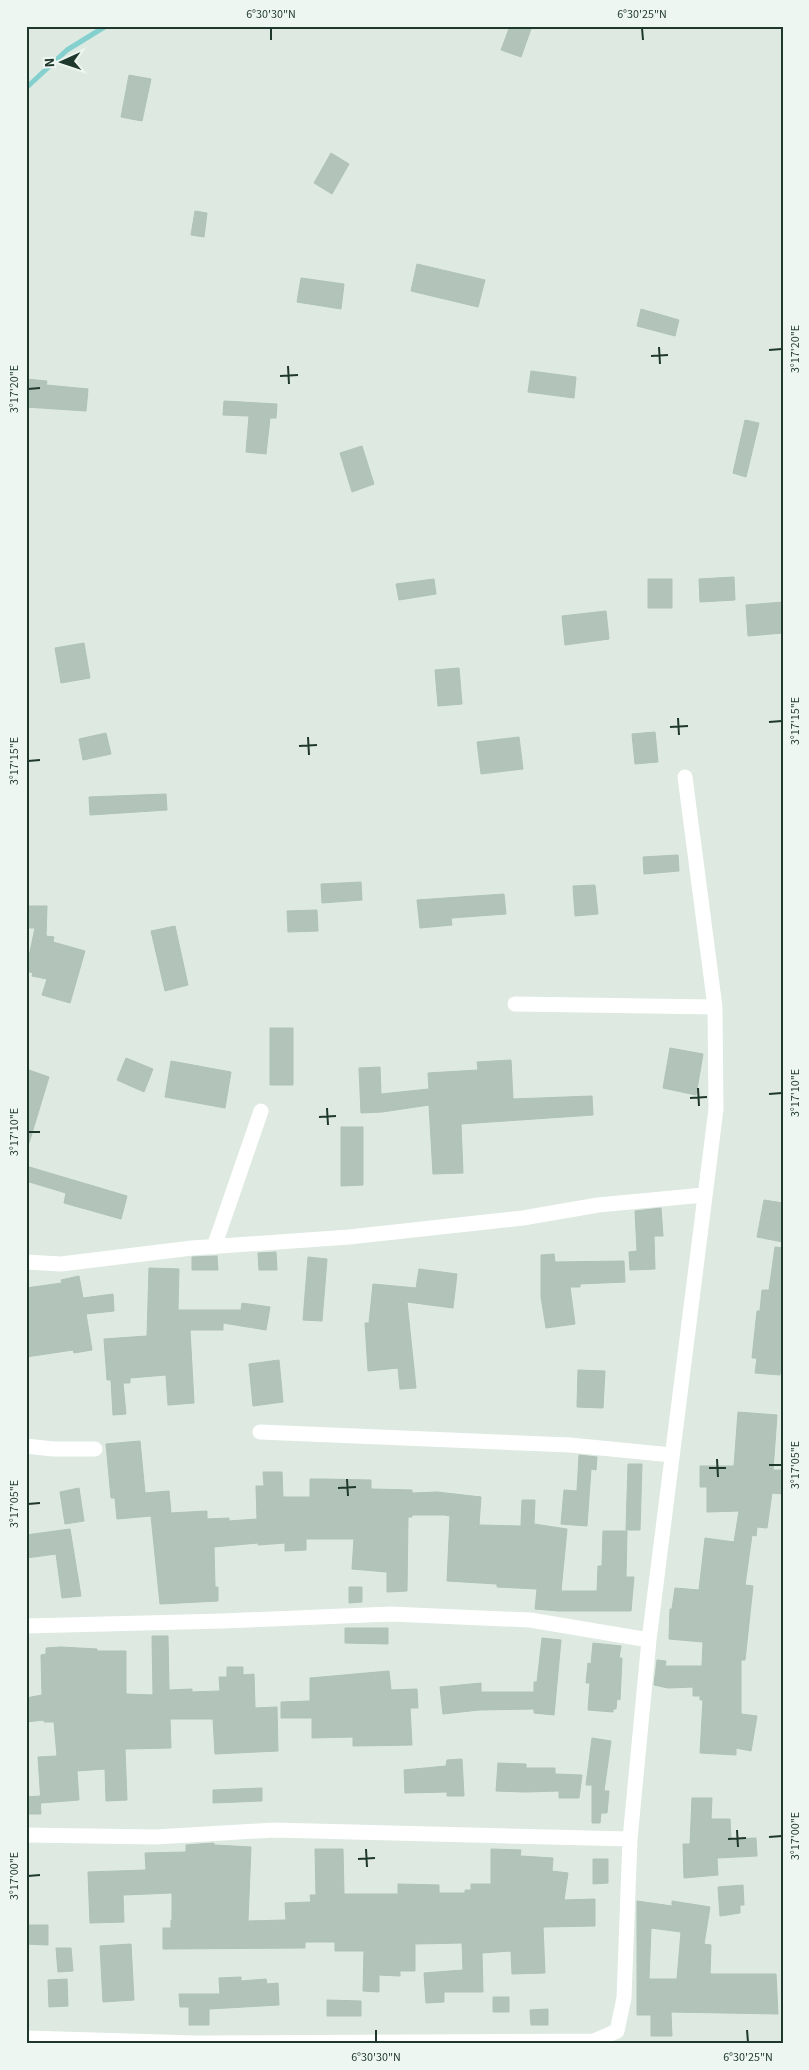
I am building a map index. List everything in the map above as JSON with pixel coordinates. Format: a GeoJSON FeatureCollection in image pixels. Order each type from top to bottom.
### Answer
{"type":"FeatureCollection","features":[{"type":"Feature","properties":{"kind":"street"},"geometry":{"type":"LineString","coordinates":[[26,2038],[197,2044],[594,2041],[617,2031],[624,1998],[630,1839],[649,1640],[716,1109],[715,1007],[685,777]]}},
{"type":"Feature","properties":{"kind":"street"},"geometry":{"type":"LineString","coordinates":[[515,1004],[715,1007]]}},
{"type":"Feature","properties":{"kind":"street"},"geometry":{"type":"LineString","coordinates":[[214,1247],[260,1111]]}},
{"type":"Feature","properties":{"kind":"street"},"geometry":{"type":"LineString","coordinates":[[26,1262],[61,1264],[192,1248],[349,1237],[522,1218],[598,1205],[704,1195]]}},
{"type":"Feature","properties":{"kind":"street"},"geometry":{"type":"LineString","coordinates":[[260,1432],[570,1445],[672,1455]]}},
{"type":"Feature","properties":{"kind":"street"},"geometry":{"type":"LineString","coordinates":[[26,1446],[53,1449],[96,1449]]}},
{"type":"Feature","properties":{"kind":"street"},"geometry":{"type":"LineString","coordinates":[[26,1626],[391,1614],[530,1620],[649,1640]]}},
{"type":"Feature","properties":{"kind":"street"},"geometry":{"type":"LineString","coordinates":[[26,1835],[156,1837],[274,1830],[630,1839]]}},
{"type":"Feature","properties":{"kind":"building"},"geometry":{"type":"Polygon","coordinates":[[[510,26],[532,26],[521,57],[501,50],[510,26]]]}},
{"type":"Feature","properties":{"kind":"building"},"geometry":{"type":"Polygon","coordinates":[[[129,75],[151,79],[142,121],[121,117],[129,75]]]}},
{"type":"Feature","properties":{"kind":"building"},"geometry":{"type":"Polygon","coordinates":[[[331,153],[349,164],[332,194],[314,183],[331,153]]]}},
{"type":"Feature","properties":{"kind":"building"},"geometry":{"type":"Polygon","coordinates":[[[195,211],[207,213],[204,237],[191,235],[195,211]]]}},
{"type":"Feature","properties":{"kind":"building"},"geometry":{"type":"Polygon","coordinates":[[[417,264],[485,280],[478,307],[411,291],[417,264]]]}},
{"type":"Feature","properties":{"kind":"building"},"geometry":{"type":"Polygon","coordinates":[[[301,278],[344,284],[341,309],[297,302],[301,278]]]}},
{"type":"Feature","properties":{"kind":"building"},"geometry":{"type":"Polygon","coordinates":[[[641,309],[679,320],[675,336],[637,326],[641,309]]]}},
{"type":"Feature","properties":{"kind":"building"},"geometry":{"type":"Polygon","coordinates":[[[531,371],[576,377],[574,398],[528,392],[531,371]]]}},
{"type":"Feature","properties":{"kind":"building"},"geometry":{"type":"Polygon","coordinates":[[[26,379],[47,381],[46,385],[88,389],[86,411],[26,407],[26,379]]]}},
{"type":"Feature","properties":{"kind":"building"},"geometry":{"type":"Polygon","coordinates":[[[224,401],[277,404],[276,418],[270,418],[266,454],[246,452],[249,416],[223,415],[224,401]]]}},
{"type":"Feature","properties":{"kind":"building"},"geometry":{"type":"Polygon","coordinates":[[[745,420],[759,423],[746,477],[733,473],[745,420]]]}},
{"type":"Feature","properties":{"kind":"building"},"geometry":{"type":"Polygon","coordinates":[[[362,446],[374,484],[352,492],[340,453],[362,446]]]}},
{"type":"Feature","properties":{"kind":"building"},"geometry":{"type":"Polygon","coordinates":[[[734,577],[735,600],[700,602],[699,579],[734,577]]]}},
{"type":"Feature","properties":{"kind":"building"},"geometry":{"type":"Polygon","coordinates":[[[434,579],[436,594],[399,600],[396,584],[434,579]]]}},
{"type":"Feature","properties":{"kind":"building"},"geometry":{"type":"Polygon","coordinates":[[[648,579],[672,579],[672,608],[648,608],[648,579]]]}},
{"type":"Feature","properties":{"kind":"building"},"geometry":{"type":"Polygon","coordinates":[[[783,602],[783,633],[748,636],[746,605],[783,602]]]}},
{"type":"Feature","properties":{"kind":"building"},"geometry":{"type":"Polygon","coordinates":[[[606,611],[609,639],[565,645],[562,616],[606,611]]]}},
{"type":"Feature","properties":{"kind":"building"},"geometry":{"type":"Polygon","coordinates":[[[84,643],[90,678],[61,683],[55,648],[84,643]]]}},
{"type":"Feature","properties":{"kind":"building"},"geometry":{"type":"Polygon","coordinates":[[[459,668],[462,704],[438,706],[435,670],[459,668]]]}},
{"type":"Feature","properties":{"kind":"building"},"geometry":{"type":"Polygon","coordinates":[[[655,732],[658,762],[635,764],[632,734],[655,732]]]}},
{"type":"Feature","properties":{"kind":"building"},"geometry":{"type":"Polygon","coordinates":[[[106,733],[111,754],[83,760],[79,739],[106,733]]]}},
{"type":"Feature","properties":{"kind":"building"},"geometry":{"type":"Polygon","coordinates":[[[519,737],[523,769],[481,774],[477,742],[519,737]]]}},
{"type":"Feature","properties":{"kind":"building"},"geometry":{"type":"Polygon","coordinates":[[[166,794],[167,810],[90,815],[89,797],[166,794]]]}},
{"type":"Feature","properties":{"kind":"building"},"geometry":{"type":"Polygon","coordinates":[[[678,855],[679,871],[644,874],[643,857],[678,855]]]}},
{"type":"Feature","properties":{"kind":"building"},"geometry":{"type":"Polygon","coordinates":[[[361,882],[362,900],[322,903],[321,884],[361,882]]]}},
{"type":"Feature","properties":{"kind":"building"},"geometry":{"type":"Polygon","coordinates":[[[595,885],[598,914],[575,916],[573,886],[595,885]]]}},
{"type":"Feature","properties":{"kind":"building"},"geometry":{"type":"Polygon","coordinates":[[[504,894],[506,914],[451,918],[452,925],[420,928],[417,900],[504,894]]]}},
{"type":"Feature","properties":{"kind":"building"},"geometry":{"type":"Polygon","coordinates":[[[26,906],[47,906],[46,936],[54,937],[53,942],[85,951],[70,1003],[42,995],[47,979],[32,976],[33,973],[26,971],[35,928],[26,928],[26,906]]]}},
{"type":"Feature","properties":{"kind":"building"},"geometry":{"type":"Polygon","coordinates":[[[317,910],[318,931],[288,932],[287,911],[317,910]]]}},
{"type":"Feature","properties":{"kind":"building"},"geometry":{"type":"Polygon","coordinates":[[[175,926],[188,985],[165,991],[151,931],[175,926]]]}},
{"type":"Feature","properties":{"kind":"building"},"geometry":{"type":"Polygon","coordinates":[[[270,1028],[293,1028],[293,1085],[270,1085],[270,1028]]]}},
{"type":"Feature","properties":{"kind":"building"},"geometry":{"type":"Polygon","coordinates":[[[670,1048],[703,1054],[696,1095],[663,1088],[670,1048]]]}},
{"type":"Feature","properties":{"kind":"building"},"geometry":{"type":"Polygon","coordinates":[[[126,1058],[153,1069],[144,1092],[117,1080],[126,1058]]]}},
{"type":"Feature","properties":{"kind":"building"},"geometry":{"type":"Polygon","coordinates":[[[511,1060],[513,1099],[592,1096],[593,1115],[461,1124],[463,1173],[433,1174],[429,1105],[361,1113],[359,1068],[380,1067],[381,1094],[429,1089],[428,1073],[478,1070],[477,1062],[511,1060]]]}},
{"type":"Feature","properties":{"kind":"building"},"geometry":{"type":"Polygon","coordinates":[[[171,1061],[231,1072],[225,1108],[165,1097],[171,1061]]]}},
{"type":"Feature","properties":{"kind":"building"},"geometry":{"type":"Polygon","coordinates":[[[26,1069],[49,1077],[29,1143],[26,1143],[26,1069]]]}},
{"type":"Feature","properties":{"kind":"building"},"geometry":{"type":"Polygon","coordinates":[[[341,1127],[363,1127],[363,1185],[341,1186],[341,1127]]]}},
{"type":"Feature","properties":{"kind":"building"},"geometry":{"type":"Polygon","coordinates":[[[26,1166],[127,1196],[121,1219],[64,1203],[66,1193],[26,1181],[26,1166]]]}},
{"type":"Feature","properties":{"kind":"building"},"geometry":{"type":"Polygon","coordinates":[[[764,1200],[783,1203],[783,1242],[757,1237],[764,1200]]]}},
{"type":"Feature","properties":{"kind":"building"},"geometry":{"type":"Polygon","coordinates":[[[661,1208],[663,1236],[654,1236],[655,1269],[630,1270],[629,1252],[637,1251],[635,1211],[661,1208]]]}},
{"type":"Feature","properties":{"kind":"building"},"geometry":{"type":"Polygon","coordinates":[[[775,1247],[783,1248],[783,1350],[780,1375],[755,1373],[757,1358],[752,1358],[757,1311],[760,1311],[762,1290],[769,1290],[775,1247]]]}},
{"type":"Feature","properties":{"kind":"building"},"geometry":{"type":"Polygon","coordinates":[[[276,1252],[277,1270],[259,1270],[258,1253],[276,1252]]]}},
{"type":"Feature","properties":{"kind":"building"},"geometry":{"type":"Polygon","coordinates":[[[554,1254],[555,1262],[624,1261],[625,1282],[580,1284],[580,1287],[570,1287],[575,1324],[546,1328],[541,1297],[541,1255],[554,1254]]]}},
{"type":"Feature","properties":{"kind":"building"},"geometry":{"type":"Polygon","coordinates":[[[217,1256],[218,1270],[192,1270],[192,1257],[217,1256]]]}},
{"type":"Feature","properties":{"kind":"building"},"geometry":{"type":"Polygon","coordinates":[[[308,1257],[327,1259],[322,1321],[303,1320],[308,1257]]]}},
{"type":"Feature","properties":{"kind":"building"},"geometry":{"type":"Polygon","coordinates":[[[149,1268],[179,1269],[178,1310],[241,1310],[242,1303],[270,1307],[266,1330],[223,1323],[223,1330],[190,1330],[194,1403],[168,1405],[166,1375],[130,1378],[130,1383],[123,1383],[126,1414],[113,1415],[111,1380],[107,1380],[104,1339],[147,1336],[149,1268]]]}},
{"type":"Feature","properties":{"kind":"building"},"geometry":{"type":"Polygon","coordinates":[[[419,1269],[457,1274],[453,1308],[407,1302],[416,1388],[400,1389],[398,1368],[368,1371],[365,1323],[369,1323],[373,1284],[416,1288],[419,1269]]]}},
{"type":"Feature","properties":{"kind":"building"},"geometry":{"type":"Polygon","coordinates":[[[79,1276],[83,1298],[113,1294],[114,1311],[86,1314],[92,1350],[74,1353],[73,1350],[26,1357],[26,1288],[62,1283],[61,1280],[79,1276]]]}},
{"type":"Feature","properties":{"kind":"building"},"geometry":{"type":"Polygon","coordinates":[[[279,1360],[283,1402],[253,1406],[249,1364],[279,1360]]]}},
{"type":"Feature","properties":{"kind":"building"},"geometry":{"type":"Polygon","coordinates":[[[578,1370],[605,1371],[603,1408],[577,1407],[578,1370]]]}},
{"type":"Feature","properties":{"kind":"building"},"geometry":{"type":"Polygon","coordinates":[[[738,1412],[777,1415],[773,1470],[783,1470],[783,1494],[772,1493],[767,1528],[757,1527],[756,1536],[752,1535],[745,1585],[753,1586],[745,1660],[741,1660],[741,1714],[757,1716],[751,1751],[736,1748],[736,1755],[700,1753],[703,1700],[700,1700],[700,1696],[693,1696],[693,1687],[668,1688],[654,1685],[657,1660],[666,1661],[665,1666],[702,1666],[703,1642],[669,1639],[670,1609],[672,1609],[675,1588],[699,1590],[705,1538],[734,1542],[739,1511],[707,1512],[707,1487],[700,1487],[700,1466],[734,1466],[738,1412]]]}},
{"type":"Feature","properties":{"kind":"building"},"geometry":{"type":"Polygon","coordinates":[[[140,1441],[145,1493],[169,1491],[171,1513],[207,1511],[207,1519],[229,1518],[229,1521],[257,1519],[256,1486],[264,1486],[263,1472],[282,1472],[283,1497],[310,1497],[310,1479],[322,1479],[371,1480],[371,1489],[412,1490],[412,1493],[437,1492],[481,1497],[479,1525],[521,1526],[522,1500],[535,1500],[534,1524],[567,1529],[561,1591],[597,1591],[598,1566],[602,1566],[603,1531],[627,1531],[626,1577],[634,1577],[631,1611],[535,1609],[537,1589],[497,1587],[497,1584],[447,1581],[450,1516],[445,1515],[412,1515],[412,1517],[408,1517],[407,1591],[387,1592],[387,1572],[352,1569],[354,1539],[306,1539],[306,1550],[285,1551],[285,1543],[258,1545],[258,1543],[214,1547],[215,1587],[218,1587],[218,1601],[160,1604],[151,1516],[117,1519],[115,1498],[111,1498],[106,1444],[140,1441]]]}},
{"type":"Feature","properties":{"kind":"building"},"geometry":{"type":"Polygon","coordinates":[[[579,1455],[597,1457],[596,1470],[591,1469],[587,1526],[561,1524],[564,1490],[577,1491],[579,1455]]]}},
{"type":"Feature","properties":{"kind":"building"},"geometry":{"type":"Polygon","coordinates":[[[628,1464],[642,1464],[640,1530],[626,1530],[628,1464]]]}},
{"type":"Feature","properties":{"kind":"building"},"geometry":{"type":"Polygon","coordinates":[[[79,1488],[84,1521],[65,1524],[60,1492],[79,1488]]]}},
{"type":"Feature","properties":{"kind":"building"},"geometry":{"type":"Polygon","coordinates":[[[70,1529],[81,1596],[62,1598],[56,1554],[26,1558],[26,1535],[70,1529]]]}},
{"type":"Feature","properties":{"kind":"building"},"geometry":{"type":"Polygon","coordinates":[[[349,1587],[362,1587],[362,1602],[349,1603],[349,1587]]]}},
{"type":"Feature","properties":{"kind":"building"},"geometry":{"type":"Polygon","coordinates":[[[345,1628],[388,1628],[388,1644],[345,1643],[345,1628]]]}},
{"type":"Feature","properties":{"kind":"building"},"geometry":{"type":"Polygon","coordinates":[[[152,1636],[168,1636],[169,1690],[192,1689],[192,1692],[220,1691],[219,1677],[227,1677],[227,1667],[243,1667],[243,1675],[254,1674],[255,1708],[277,1707],[278,1751],[215,1754],[213,1719],[170,1719],[171,1748],[125,1749],[127,1800],[106,1801],[105,1769],[77,1771],[79,1800],[41,1803],[38,1757],[57,1756],[54,1722],[44,1722],[44,1720],[26,1722],[26,1698],[42,1695],[41,1655],[46,1654],[46,1648],[61,1647],[97,1649],[97,1651],[126,1651],[126,1694],[153,1695],[152,1636]]]}},
{"type":"Feature","properties":{"kind":"building"},"geometry":{"type":"Polygon","coordinates":[[[542,1638],[561,1640],[554,1715],[534,1713],[534,1709],[479,1710],[443,1714],[440,1687],[481,1683],[481,1692],[534,1692],[534,1682],[537,1682],[542,1638]]]}},
{"type":"Feature","properties":{"kind":"building"},"geometry":{"type":"Polygon","coordinates":[[[593,1643],[621,1646],[619,1658],[622,1658],[620,1700],[617,1699],[616,1709],[613,1709],[613,1712],[588,1710],[590,1683],[586,1683],[588,1663],[591,1664],[593,1643]]]}},
{"type":"Feature","properties":{"kind":"building"},"geometry":{"type":"Polygon","coordinates":[[[389,1671],[391,1690],[417,1689],[418,1708],[410,1708],[412,1745],[353,1746],[353,1737],[312,1738],[312,1718],[281,1718],[281,1702],[310,1701],[310,1678],[389,1671]]]}},
{"type":"Feature","properties":{"kind":"building"},"geometry":{"type":"Polygon","coordinates":[[[592,1738],[611,1741],[604,1791],[609,1791],[607,1813],[601,1813],[600,1823],[592,1823],[592,1785],[586,1785],[592,1738]]]}},
{"type":"Feature","properties":{"kind":"building"},"geometry":{"type":"Polygon","coordinates":[[[462,1759],[464,1796],[447,1796],[447,1792],[405,1793],[404,1770],[446,1766],[447,1760],[462,1759]]]}},
{"type":"Feature","properties":{"kind":"building"},"geometry":{"type":"Polygon","coordinates":[[[498,1763],[526,1764],[526,1768],[555,1768],[555,1774],[582,1775],[579,1798],[559,1798],[559,1791],[496,1791],[498,1763]]]}},
{"type":"Feature","properties":{"kind":"building"},"geometry":{"type":"Polygon","coordinates":[[[262,1788],[262,1801],[213,1803],[213,1790],[262,1788]]]}},
{"type":"Feature","properties":{"kind":"building"},"geometry":{"type":"Polygon","coordinates":[[[40,1796],[41,1814],[26,1814],[26,1797],[40,1796]]]}},
{"type":"Feature","properties":{"kind":"building"},"geometry":{"type":"Polygon","coordinates":[[[692,1798],[712,1798],[711,1819],[730,1819],[731,1839],[756,1838],[757,1856],[717,1858],[718,1875],[684,1878],[683,1844],[690,1844],[692,1798]]]}},
{"type":"Feature","properties":{"kind":"building"},"geometry":{"type":"Polygon","coordinates":[[[214,1843],[214,1845],[251,1847],[248,1921],[286,1920],[285,1903],[311,1902],[310,1895],[316,1895],[315,1849],[343,1849],[344,1894],[398,1894],[398,1884],[439,1885],[439,1893],[465,1893],[465,1890],[471,1890],[471,1884],[491,1884],[491,1849],[521,1850],[520,1856],[553,1858],[552,1871],[568,1873],[564,1900],[595,1899],[595,1926],[543,1927],[545,1973],[512,1974],[511,1951],[482,1953],[483,1992],[444,1992],[444,2002],[426,2003],[424,1973],[463,1970],[462,1943],[415,1944],[415,1971],[400,1971],[400,1976],[379,1975],[379,1992],[363,1991],[364,1951],[335,1951],[335,1942],[305,1942],[305,1948],[163,1949],[163,1928],[171,1928],[172,1893],[123,1895],[124,1922],[90,1923],[88,1872],[146,1870],[145,1853],[186,1852],[186,1845],[214,1843]]]}},
{"type":"Feature","properties":{"kind":"building"},"geometry":{"type":"Polygon","coordinates":[[[593,1859],[608,1859],[608,1883],[593,1884],[593,1859]]]}},
{"type":"Feature","properties":{"kind":"building"},"geometry":{"type":"Polygon","coordinates":[[[743,1885],[744,1905],[740,1905],[740,1913],[720,1916],[718,1887],[743,1885]]]}},
{"type":"Feature","properties":{"kind":"building"},"geometry":{"type":"Polygon","coordinates":[[[637,1901],[672,1906],[672,1901],[710,1907],[704,1944],[711,1945],[710,1974],[776,1974],[778,2014],[671,2012],[672,2036],[651,2036],[651,2015],[637,2015],[637,1901]],[[651,1928],[649,1979],[677,1979],[681,1932],[651,1928]]]}},
{"type":"Feature","properties":{"kind":"building"},"geometry":{"type":"Polygon","coordinates":[[[26,1925],[48,1925],[48,1945],[26,1944],[26,1925]]]}},
{"type":"Feature","properties":{"kind":"building"},"geometry":{"type":"Polygon","coordinates":[[[131,1944],[134,2000],[103,2002],[100,1946],[131,1944]]]}},
{"type":"Feature","properties":{"kind":"building"},"geometry":{"type":"Polygon","coordinates":[[[56,1948],[71,1948],[73,1971],[58,1972],[56,1948]]]}},
{"type":"Feature","properties":{"kind":"building"},"geometry":{"type":"Polygon","coordinates":[[[241,1977],[241,1981],[266,1979],[267,1984],[278,1983],[279,2005],[209,2009],[209,2025],[189,2025],[189,2007],[180,2007],[179,1994],[220,1994],[219,1978],[241,1977]]]}},
{"type":"Feature","properties":{"kind":"building"},"geometry":{"type":"Polygon","coordinates":[[[67,1979],[68,2006],[49,2007],[48,1980],[67,1979]]]}},
{"type":"Feature","properties":{"kind":"building"},"geometry":{"type":"Polygon","coordinates":[[[493,1997],[509,1997],[509,2012],[493,2012],[493,1997]]]}},
{"type":"Feature","properties":{"kind":"building"},"geometry":{"type":"Polygon","coordinates":[[[327,2000],[361,2001],[361,2016],[327,2016],[327,2000]]]}},
{"type":"Feature","properties":{"kind":"building"},"geometry":{"type":"Polygon","coordinates":[[[548,2009],[548,2025],[531,2025],[530,2010],[548,2009]]]}},
{"type":"Feature","properties":{"kind":"waterway"},"geometry":{"type":"LineString","coordinates":[[26,88],[67,50],[106,26]]}}]}
